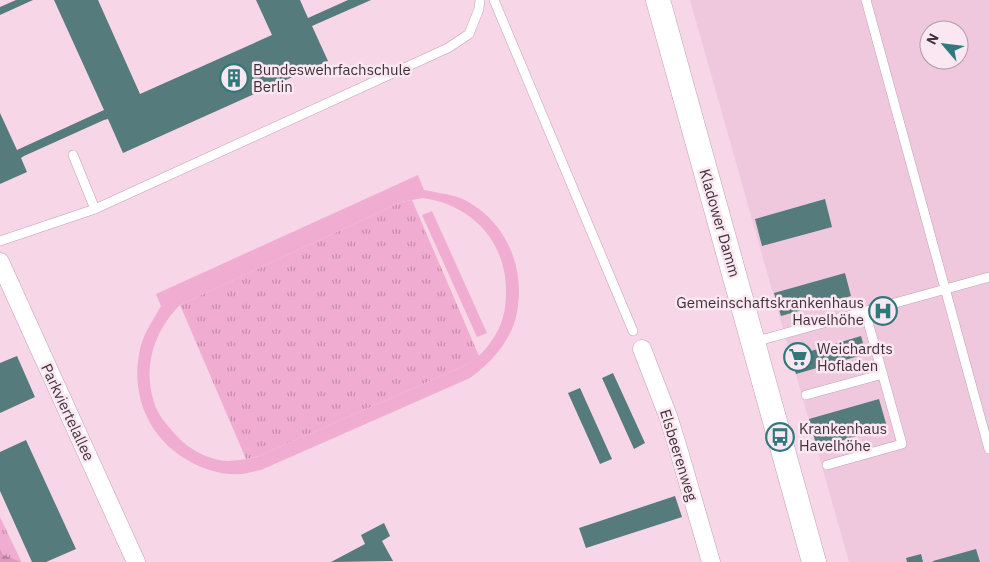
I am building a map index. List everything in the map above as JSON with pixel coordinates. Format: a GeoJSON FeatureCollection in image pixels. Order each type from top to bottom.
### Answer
{"type":"FeatureCollection","features":[{"type":"Feature","properties":{"kind":"main road","name":"Kladower Damm"},"geometry":{"type":"LineString","coordinates":[[658,0],[814,562]]}},
{"type":"Feature","properties":{"kind":"street","name":"Parkviertelallee"},"geometry":{"type":"LineString","coordinates":[[0,262],[136,562]]}},
{"type":"Feature","properties":{"kind":"street","name":"Elsbeerenweg"},"geometry":{"type":"LineString","coordinates":[[642,349],[668,416],[711,562]]}},
{"type":"Feature","properties":{"kind":"lane"},"geometry":{"type":"LineString","coordinates":[[0,241],[95,209],[448,48],[469,34],[479,8],[480,0]]}},
{"type":"Feature","properties":{"kind":"lane"},"geometry":{"type":"LineString","coordinates":[[494,0],[633,331]]}},
{"type":"Feature","properties":{"kind":"lane"},"geometry":{"type":"LineString","coordinates":[[866,0],[989,449]]}},
{"type":"Feature","properties":{"kind":"lane"},"geometry":{"type":"LineString","coordinates":[[73,156],[95,209]]}},
{"type":"Feature","properties":{"kind":"lane"},"geometry":{"type":"LineString","coordinates":[[754,342],[989,277]]}},
{"type":"Feature","properties":{"kind":"lane"},"geometry":{"type":"LineString","coordinates":[[827,465],[902,444],[866,311]]}},
{"type":"Feature","properties":{"kind":"lane"},"geometry":{"type":"LineString","coordinates":[[806,395],[883,374]]}},
{"type":"Feature","properties":{"kind":"shaded area","name":"Gemeinschaftskrankenhaus Havelhöhe"},"geometry":{"type":"Polygon","coordinates":[[[690,0],[989,0],[989,562],[849,562],[690,0]]]}},
{"type":"Feature","properties":{"kind":"green space"},"geometry":{"type":"Polygon","coordinates":[[[418,175],[424,190],[465,200],[489,217],[506,240],[512,253],[516,266],[519,295],[514,325],[504,343],[483,368],[470,378],[261,470],[242,474],[228,474],[200,467],[175,452],[155,431],[145,412],[137,379],[138,363],[144,336],[161,306],[156,294],[418,175]],[[423,198],[401,202],[180,305],[161,330],[152,352],[150,364],[151,389],[157,411],[175,434],[199,453],[213,458],[236,461],[259,456],[464,366],[483,352],[501,324],[506,299],[505,275],[500,258],[484,229],[457,209],[441,202],[423,198]]]}},
{"type":"Feature","properties":{"kind":"green space"},"geometry":{"type":"Polygon","coordinates":[[[412,200],[479,356],[464,366],[259,456],[246,459],[180,305],[401,202],[412,200]]]}},
{"type":"Feature","properties":{"kind":"green space"},"geometry":{"type":"Polygon","coordinates":[[[432,211],[487,333],[477,337],[422,215],[432,211]]]}},
{"type":"Feature","properties":{"kind":"green space"},"geometry":{"type":"Polygon","coordinates":[[[0,517],[21,561],[21,562],[0,562],[0,517]]]}},
{"type":"Feature","properties":{"kind":"green space"},"geometry":{"type":"Polygon","coordinates":[[[0,549],[3,555],[21,562],[0,562],[0,549]]]}},
{"type":"Feature","properties":{"kind":"building"},"geometry":{"type":"Polygon","coordinates":[[[16,0],[33,0],[0,15],[0,7],[16,0]]]}},
{"type":"Feature","properties":{"kind":"building","name":"Bundeswehrfachschule Berlin"},"geometry":{"type":"Polygon","coordinates":[[[54,0],[98,0],[140,94],[272,35],[256,0],[300,0],[308,18],[348,0],[371,0],[312,26],[328,61],[123,153],[108,119],[104,120],[24,156],[21,158],[27,172],[0,184],[0,113],[17,150],[104,110],[54,0]]]}},
{"type":"Feature","properties":{"kind":"building"},"geometry":{"type":"Polygon","coordinates":[[[825,199],[832,227],[762,246],[755,219],[825,199]]]}},
{"type":"Feature","properties":{"kind":"building"},"geometry":{"type":"Polygon","coordinates":[[[845,273],[851,296],[781,316],[774,293],[845,273]]]}},
{"type":"Feature","properties":{"kind":"building"},"geometry":{"type":"Polygon","coordinates":[[[861,336],[866,354],[796,374],[791,357],[861,336]]]}},
{"type":"Feature","properties":{"kind":"building"},"geometry":{"type":"Polygon","coordinates":[[[17,356],[35,397],[0,413],[0,363],[17,356]]]}},
{"type":"Feature","properties":{"kind":"building"},"geometry":{"type":"Polygon","coordinates":[[[613,373],[645,443],[634,449],[602,378],[613,373]]]}},
{"type":"Feature","properties":{"kind":"building"},"geometry":{"type":"Polygon","coordinates":[[[580,388],[612,459],[600,464],[568,393],[580,388]]]}},
{"type":"Feature","properties":{"kind":"building"},"geometry":{"type":"Polygon","coordinates":[[[879,399],[887,427],[817,448],[809,419],[879,399]]]}},
{"type":"Feature","properties":{"kind":"building"},"geometry":{"type":"Polygon","coordinates":[[[26,440],[76,549],[46,562],[32,562],[0,491],[0,452],[26,440]]]}},
{"type":"Feature","properties":{"kind":"building"},"geometry":{"type":"Polygon","coordinates":[[[675,496],[682,517],[586,548],[579,528],[675,496]]]}},
{"type":"Feature","properties":{"kind":"building"},"geometry":{"type":"Polygon","coordinates":[[[384,523],[390,536],[382,541],[393,561],[331,562],[365,544],[361,535],[384,523]]]}},
{"type":"Feature","properties":{"kind":"building"},"geometry":{"type":"Polygon","coordinates":[[[976,549],[980,562],[933,562],[933,561],[976,549]]]}},
{"type":"Feature","properties":{"kind":"building"},"geometry":{"type":"Polygon","coordinates":[[[921,554],[923,562],[907,562],[906,558],[921,554]]]}},
{"type":"Feature","properties":{"kind":"place","name":"Bundeswehrfachschule Berlin"},"geometry":{"type":"Point","coordinates":[234,78]}},
{"type":"Feature","properties":{"kind":"place","name":"Gemeinschaftskrankenhaus Havelhöhe"},"geometry":{"type":"Point","coordinates":[883,311]}},
{"type":"Feature","properties":{"kind":"place","name":"Weichardts Hofladen"},"geometry":{"type":"Point","coordinates":[798,357]}},
{"type":"Feature","properties":{"kind":"place","name":"Krankenhaus Havelhöhe"},"geometry":{"type":"Point","coordinates":[780,437]}}]}
